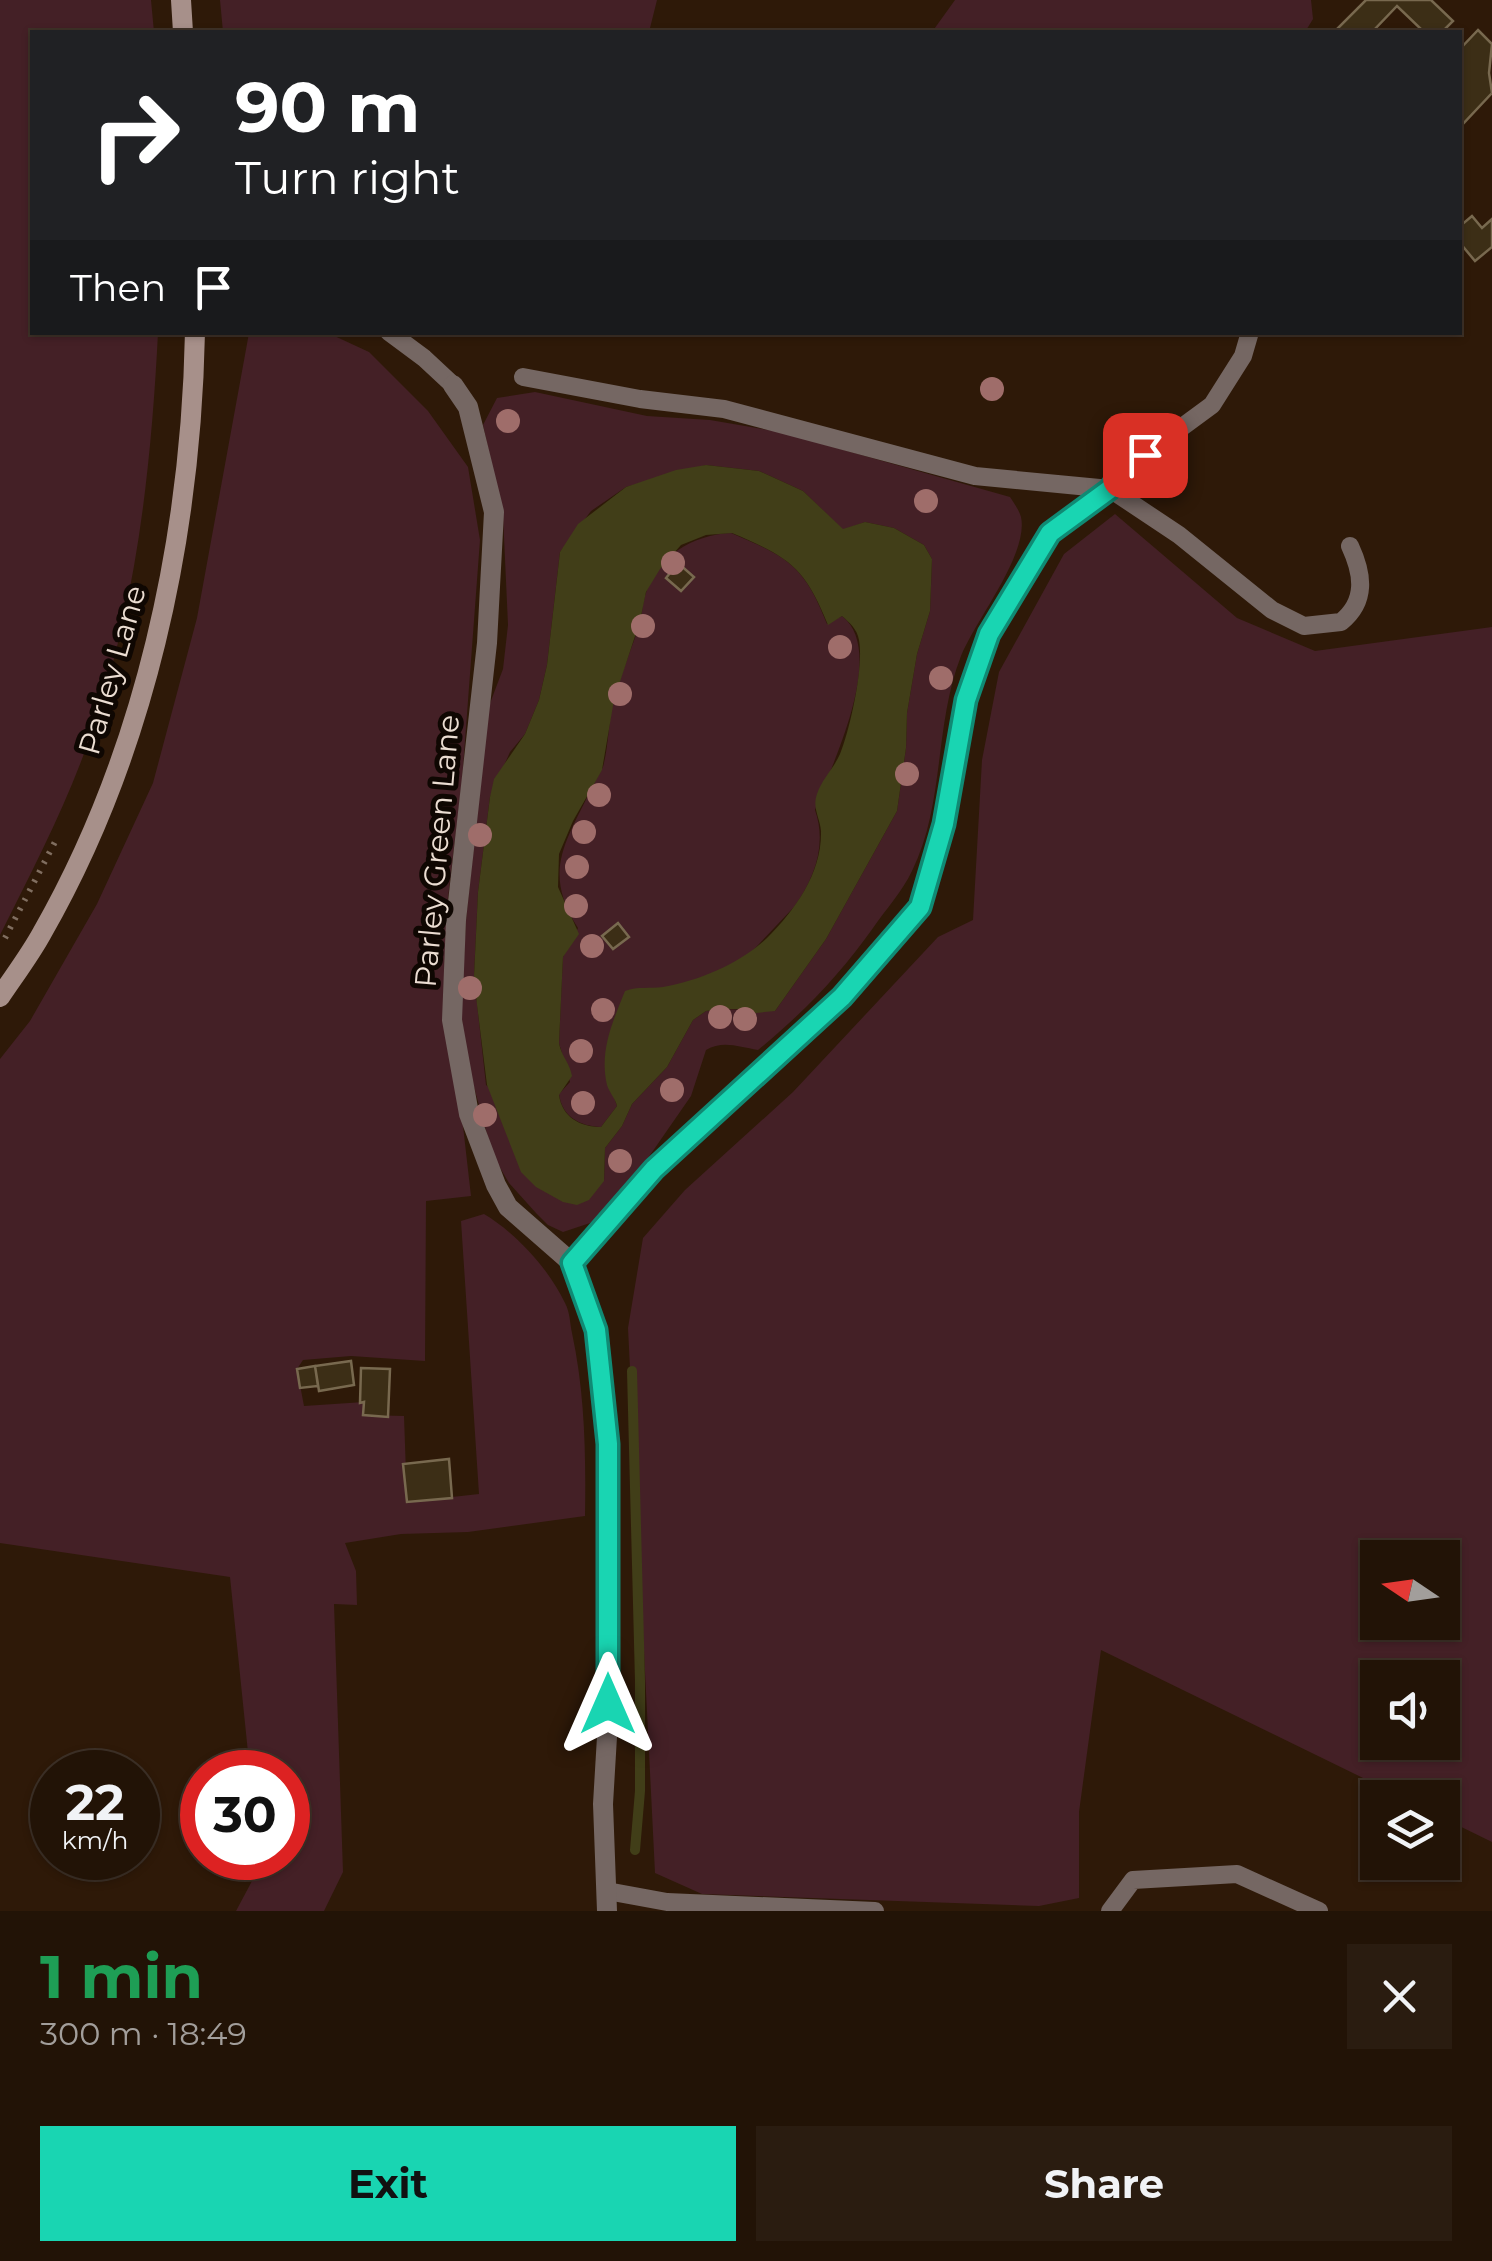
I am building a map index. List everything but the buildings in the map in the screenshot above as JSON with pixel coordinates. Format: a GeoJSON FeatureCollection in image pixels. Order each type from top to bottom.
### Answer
{"type":"FeatureCollection","features":[{"type":"Feature","properties":{"kind":"main road"},"geometry":{"type":"LineString","coordinates":[[180,0],[183,30]]}},
{"type":"Feature","properties":{"kind":"main road","name":"Parley Lane"},"geometry":{"type":"LineString","coordinates":[[0,997],[42,934],[85,848],[130,735],[162,617],[184,496],[195,335]]}},
{"type":"Feature","properties":{"kind":"street","name":"Parley Green Lane"},"geometry":{"type":"LineString","coordinates":[[453,385],[468,407],[494,512],[488,643],[456,920],[452,1020],[469,1114],[496,1185],[508,1207],[572,1263],[596,1330],[608,1444],[608,1704],[603,1804],[607,1901]]}},
{"type":"Feature","properties":{"kind":"lane","name":"Parley Green Lane"},"geometry":{"type":"LineString","coordinates":[[393,335],[453,385]]}},
{"type":"Feature","properties":{"kind":"lane"},"geometry":{"type":"LineString","coordinates":[[572,1263],[654,1169],[842,997],[920,907],[944,824],[966,700],[989,634],[1050,533],[1110,489],[1124,469],[1212,405],[1243,356],[1249,335]]}},
{"type":"Feature","properties":{"kind":"lane"},"geometry":{"type":"LineString","coordinates":[[523,377],[640,399],[724,409],[975,476],[1110,489],[1179,535],[1242,589],[1304,626],[1340,622],[1359,600],[1362,582],[1350,546]]}},
{"type":"Feature","properties":{"kind":"lane"},"geometry":{"type":"LineString","coordinates":[[1110,1911],[1133,1880],[1237,1874],[1320,1911]]}},
{"type":"Feature","properties":{"kind":"lane"},"geometry":{"type":"LineString","coordinates":[[607,1901],[875,1911]]}},
{"type":"Feature","properties":{"kind":"path"},"geometry":{"type":"LineString","coordinates":[[0,947],[65,823]]}},
{"type":"Feature","properties":{"kind":"shaded area"},"geometry":{"type":"Polygon","coordinates":[[[0,0],[151,0],[154,30],[30,30],[30,335],[158,335],[145,487],[119,640],[80,765],[0,935],[0,0]]]}},
{"type":"Feature","properties":{"kind":"shaded area"},"geometry":{"type":"Polygon","coordinates":[[[220,0],[657,0],[650,30],[223,30],[220,0]]]}},
{"type":"Feature","properties":{"kind":"shaded area"},"geometry":{"type":"Polygon","coordinates":[[[955,0],[1311,0],[1313,19],[1306,30],[933,30],[955,0]]]}},
{"type":"Feature","properties":{"kind":"shaded area"},"geometry":{"type":"Polygon","coordinates":[[[249,335],[332,335],[369,352],[428,411],[468,467],[480,540],[462,781],[447,906],[443,1006],[471,1196],[426,1201],[425,1361],[351,1356],[303,1360],[297,1369],[304,1406],[364,1402],[364,1415],[404,1416],[407,1502],[479,1494],[461,1221],[484,1214],[530,1253],[550,1277],[569,1314],[584,1424],[585,1516],[345,1543],[356,1571],[357,1605],[334,1604],[343,1872],[324,1911],[236,1911],[253,1880],[310,1880],[310,1750],[248,1750],[230,1577],[0,1543],[0,1059],[30,1021],[97,904],[153,783],[197,618],[249,335]]]}},
{"type":"Feature","properties":{"kind":"shaded area"},"geometry":{"type":"Polygon","coordinates":[[[535,392],[647,416],[710,420],[780,432],[1010,497],[1021,517],[1017,549],[968,641],[952,682],[930,819],[904,886],[834,978],[758,1050],[725,1045],[706,1050],[691,1096],[648,1158],[593,1222],[563,1232],[536,1213],[509,1183],[493,1156],[469,1069],[461,1013],[466,920],[489,706],[503,669],[508,625],[503,515],[483,425],[497,398],[535,392]],[[706,465],[626,487],[591,511],[560,552],[547,665],[539,700],[490,797],[478,892],[474,976],[486,1085],[604,1181],[605,1148],[632,1104],[667,1067],[693,1020],[706,1011],[719,1009],[775,1011],[826,939],[897,811],[907,713],[917,654],[930,611],[932,559],[924,545],[894,528],[865,522],[843,530],[803,491],[759,471],[706,465]]]}},
{"type":"Feature","properties":{"kind":"shaded area"},"geometry":{"type":"Polygon","coordinates":[[[706,465],[759,471],[803,491],[843,529],[865,522],[894,528],[924,545],[932,559],[930,611],[917,654],[907,713],[897,811],[826,939],[775,1011],[719,1009],[706,1011],[693,1020],[667,1067],[632,1104],[605,1148],[604,1181],[589,1200],[577,1205],[536,1187],[521,1172],[487,1085],[474,976],[478,892],[490,797],[494,779],[525,734],[539,700],[547,665],[560,552],[578,524],[626,487],[676,470],[706,465]],[[732,533],[706,535],[681,545],[660,569],[646,592],[614,700],[602,770],[559,854],[558,887],[579,934],[563,957],[559,1043],[572,1076],[559,1095],[568,1115],[586,1125],[601,1127],[617,1106],[607,1085],[605,1060],[608,1036],[625,991],[691,980],[745,955],[787,915],[805,890],[817,861],[821,831],[816,799],[840,754],[848,729],[858,681],[859,640],[855,629],[842,616],[828,625],[802,576],[781,557],[732,533]]]}},
{"type":"Feature","properties":{"kind":"shaded area"},"geometry":{"type":"Polygon","coordinates":[[[1115,514],[1237,618],[1315,651],[1492,627],[1492,1842],[1460,1826],[1460,1780],[1367,1780],[1101,1650],[1079,1812],[1079,1898],[1039,1906],[702,1894],[655,1873],[628,1328],[643,1238],[685,1190],[793,1092],[938,937],[973,920],[982,760],[999,672],[1064,554],[1115,514]]]}},
{"type":"Feature","properties":{"kind":"shaded area"},"geometry":{"type":"Polygon","coordinates":[[[731,533],[792,565],[810,588],[827,624],[842,616],[855,633],[858,682],[843,739],[815,810],[820,835],[817,860],[794,907],[614,1097],[617,1106],[601,1127],[586,1125],[568,1114],[559,1094],[570,1082],[559,1043],[563,957],[578,928],[561,889],[562,856],[603,767],[614,699],[651,582],[658,569],[678,550],[703,538],[731,533]]]}},
{"type":"Feature","properties":{"kind":"waterway"},"geometry":{"type":"LineString","coordinates":[[632,1371],[640,1681],[640,1791],[635,1850]]}},
{"type":"Feature","properties":{"kind":"route"},"geometry":{"type":"LineString","coordinates":[[608,1704],[608,1444],[596,1330],[572,1263],[654,1169],[842,997],[920,907],[944,824],[966,700],[989,634],[1050,533],[1110,489],[1124,469],[1145,455]]}}]}
